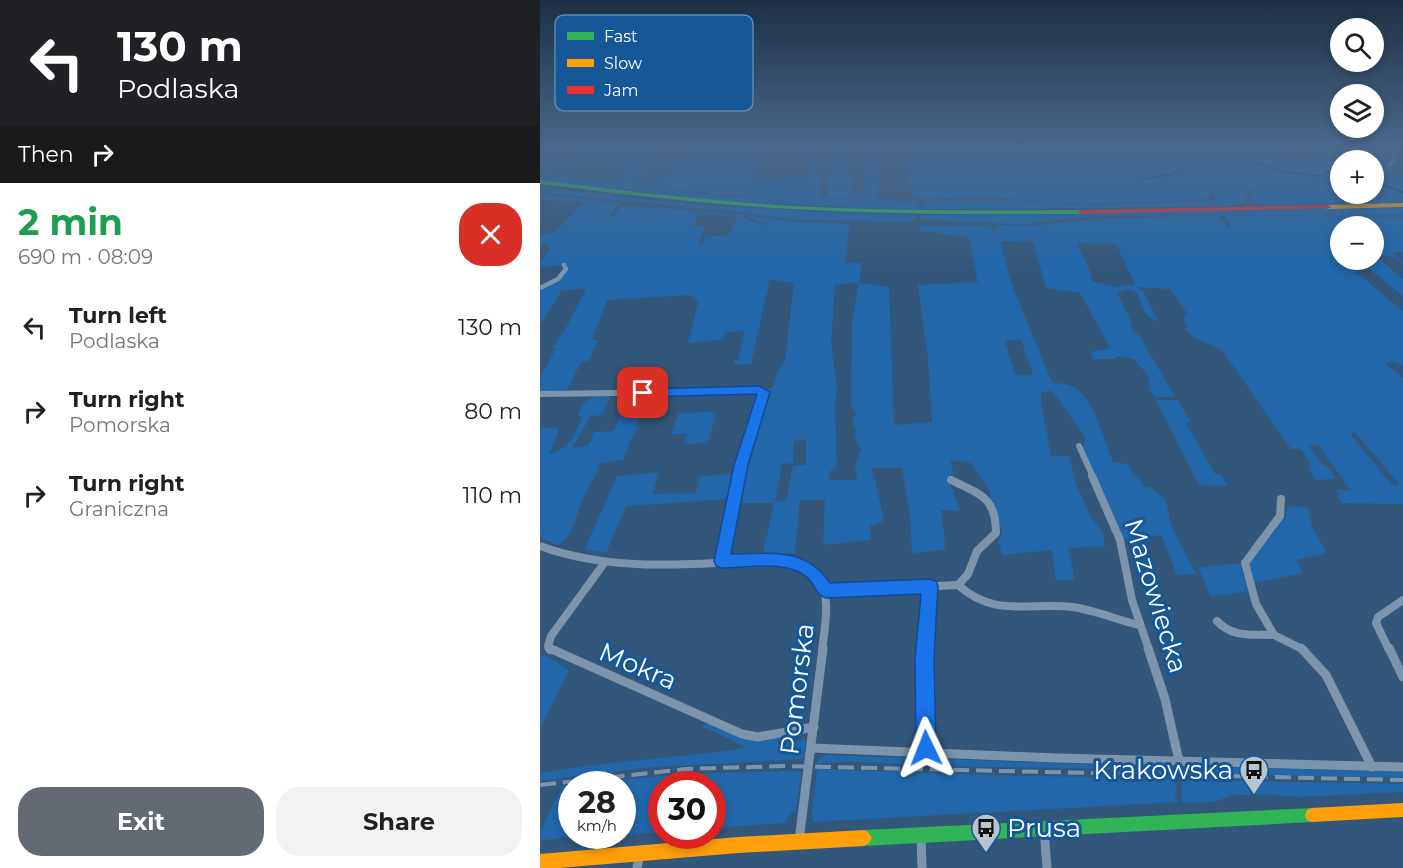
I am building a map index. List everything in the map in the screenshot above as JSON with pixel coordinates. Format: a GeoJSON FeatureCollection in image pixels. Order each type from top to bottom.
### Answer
{"type":"FeatureCollection","features":[{"type":"Feature","properties":{"kind":"main road"},"geometry":{"type":"LineString","coordinates":[[577,189],[695,203],[905,213],[1024,214],[1403,206]]}},
{"type":"Feature","properties":{"kind":"main road"},"geometry":{"type":"LineString","coordinates":[[540,862],[799,842],[1403,810]]}},
{"type":"Feature","properties":{"kind":"street"},"geometry":{"type":"LineString","coordinates":[[540,288],[561,277],[566,269],[564,266]]}},
{"type":"Feature","properties":{"kind":"street"},"geometry":{"type":"LineString","coordinates":[[540,394],[759,390],[764,394],[741,465],[722,561]]}},
{"type":"Feature","properties":{"kind":"street","name":"Mazowiecka"},"geometry":{"type":"LineString","coordinates":[[1079,446],[1120,540],[1139,625],[1165,699],[1179,761]]}},
{"type":"Feature","properties":{"kind":"street"},"geometry":{"type":"LineString","coordinates":[[951,480],[986,496],[993,508],[997,527],[996,533],[977,551],[968,574],[958,585]]}},
{"type":"Feature","properties":{"kind":"street"},"geometry":{"type":"LineString","coordinates":[[1274,635],[1256,604],[1245,567],[1280,516],[1281,499]]}},
{"type":"Feature","properties":{"kind":"street"},"geometry":{"type":"LineString","coordinates":[[540,546],[564,556],[605,562],[792,561],[814,573],[826,591],[958,585],[974,599],[997,608],[1051,604],[1090,610],[1139,625]]}},
{"type":"Feature","properties":{"kind":"street","name":"Mokra"},"geometry":{"type":"LineString","coordinates":[[605,562],[551,636],[548,646],[550,651],[742,734],[758,737],[814,727]]}},
{"type":"Feature","properties":{"kind":"street"},"geometry":{"type":"LineString","coordinates":[[926,754],[925,659],[930,586]]}},
{"type":"Feature","properties":{"kind":"street","name":"Pomorska"},"geometry":{"type":"LineString","coordinates":[[799,842],[828,604],[826,591]]}},
{"type":"Feature","properties":{"kind":"street"},"geometry":{"type":"LineString","coordinates":[[1403,600],[1378,617],[1376,623],[1403,677]]}},
{"type":"Feature","properties":{"kind":"street"},"geometry":{"type":"LineString","coordinates":[[1217,621],[1224,630],[1232,634],[1274,635],[1304,650],[1326,675],[1372,767]]}},
{"type":"Feature","properties":{"kind":"street"},"geometry":{"type":"LineString","coordinates":[[812,748],[926,754],[1403,767]]}},
{"type":"Feature","properties":{"kind":"street"},"geometry":{"type":"LineString","coordinates":[[1044,828],[1047,868]]}},
{"type":"Feature","properties":{"kind":"street"},"geometry":{"type":"LineString","coordinates":[[921,835],[922,868]]}},
{"type":"Feature","properties":{"kind":"street"},"geometry":{"type":"LineString","coordinates":[[637,868],[640,854]]}},
{"type":"Feature","properties":{"kind":"shaded area"},"geometry":{"type":"Polygon","coordinates":[[[540,189],[557,189],[727,206],[916,215],[914,220],[909,222],[788,219],[540,192],[540,189]]]}},
{"type":"Feature","properties":{"kind":"shaded area"},"geometry":{"type":"Polygon","coordinates":[[[608,189],[655,189],[719,196],[919,202],[917,210],[731,202],[608,189]]]}},
{"type":"Feature","properties":{"kind":"shaded area"},"geometry":{"type":"Polygon","coordinates":[[[667,189],[820,189],[821,197],[828,198],[826,199],[716,194],[667,189]]]}},
{"type":"Feature","properties":{"kind":"shaded area"},"geometry":{"type":"Polygon","coordinates":[[[828,189],[850,189],[853,195],[866,195],[864,189],[878,189],[878,197],[912,198],[861,200],[864,196],[858,196],[856,200],[847,200],[846,197],[840,199],[828,198],[828,189]]]}},
{"type":"Feature","properties":{"kind":"shaded area"},"geometry":{"type":"Polygon","coordinates":[[[911,189],[1208,189],[1210,196],[1206,199],[1084,204],[985,197],[917,199],[912,197],[911,189]]]}},
{"type":"Feature","properties":{"kind":"shaded area"},"geometry":{"type":"Polygon","coordinates":[[[1209,189],[1255,189],[1248,193],[1244,203],[1232,206],[923,210],[925,202],[931,201],[1019,201],[1094,206],[1215,200],[1216,196],[1209,189]]]}},
{"type":"Feature","properties":{"kind":"shaded area"},"geometry":{"type":"Polygon","coordinates":[[[1260,189],[1330,189],[1330,204],[1384,204],[1384,189],[1403,189],[1403,204],[1261,205],[1252,201],[1253,193],[1260,189]]]}},
{"type":"Feature","properties":{"kind":"shaded area"},"geometry":{"type":"Polygon","coordinates":[[[543,195],[619,203],[607,218],[611,218],[622,206],[695,211],[699,214],[693,226],[706,226],[698,244],[703,244],[706,237],[729,235],[737,217],[730,216],[731,213],[743,214],[744,218],[766,226],[764,224],[767,222],[762,223],[745,215],[795,222],[850,224],[845,263],[862,263],[859,283],[889,287],[894,425],[932,422],[928,359],[918,285],[978,282],[969,237],[920,231],[919,226],[989,226],[992,230],[1000,228],[995,226],[998,225],[1031,226],[1107,218],[1219,216],[1229,228],[1231,227],[1225,216],[1330,217],[1330,270],[1353,270],[1403,311],[1403,365],[1393,362],[1385,363],[1403,378],[1403,504],[1341,503],[1336,490],[1351,490],[1318,445],[1309,446],[1336,479],[1316,480],[1309,469],[1311,464],[1301,449],[1291,449],[1224,353],[1196,339],[1186,330],[1187,325],[1183,320],[1187,313],[1170,289],[1136,287],[1143,291],[1158,321],[1144,311],[1138,293],[1127,289],[1117,292],[1129,317],[1132,332],[1139,335],[1175,397],[1156,397],[1150,390],[1149,377],[1134,359],[1117,356],[1116,359],[1093,359],[1091,352],[1110,348],[1080,293],[1046,288],[1033,242],[1000,241],[1013,288],[1052,382],[1079,390],[1097,419],[1113,462],[1128,464],[1133,476],[1138,476],[1144,487],[1151,487],[1166,500],[1171,525],[1196,574],[1177,575],[1161,535],[1122,539],[1083,449],[1085,439],[1051,391],[1041,393],[1041,402],[1051,456],[1069,456],[1077,487],[1091,517],[1103,533],[1105,546],[1068,548],[1075,579],[1056,581],[1052,550],[1002,555],[998,539],[1002,531],[990,497],[991,493],[971,463],[950,460],[954,474],[948,477],[960,511],[941,510],[946,550],[912,553],[910,517],[902,468],[872,468],[884,519],[870,526],[871,540],[823,545],[825,500],[800,500],[795,553],[763,554],[774,503],[738,503],[749,442],[765,392],[773,387],[778,370],[785,361],[794,283],[770,279],[751,364],[734,365],[734,360],[738,360],[744,331],[725,332],[723,340],[688,343],[698,302],[689,295],[607,300],[592,339],[598,340],[589,361],[581,362],[566,392],[540,391],[540,379],[556,348],[552,348],[567,326],[586,289],[562,290],[540,325],[540,288],[559,278],[568,268],[567,265],[540,267],[540,262],[550,248],[545,244],[540,245],[540,235],[556,231],[580,206],[590,202],[540,200],[543,195]],[[1077,243],[1092,281],[1116,287],[1135,284],[1116,244],[1077,243]],[[835,284],[831,342],[837,389],[835,409],[837,468],[830,471],[829,480],[857,480],[855,466],[861,449],[855,439],[856,429],[852,421],[856,414],[851,405],[852,324],[858,284],[835,284]],[[1021,340],[1005,341],[1015,375],[1033,374],[1021,340]],[[1355,432],[1350,434],[1392,485],[1400,485],[1355,432]],[[806,440],[794,441],[793,463],[782,464],[775,502],[786,500],[793,466],[806,465],[806,440]]]}},
{"type":"Feature","properties":{"kind":"shaded area"},"geometry":{"type":"Polygon","coordinates":[[[1403,208],[1403,215],[1094,216],[1023,224],[920,220],[921,215],[1403,208]]]}},
{"type":"Feature","properties":{"kind":"shaded area"},"geometry":{"type":"Polygon","coordinates":[[[702,211],[726,213],[726,216],[699,214],[702,211]]]}},
{"type":"Feature","properties":{"kind":"shaded area"},"geometry":{"type":"Polygon","coordinates":[[[1384,217],[1403,217],[1403,252],[1392,253],[1403,264],[1393,256],[1384,256],[1384,217]]]}},
{"type":"Feature","properties":{"kind":"shaded area"},"geometry":{"type":"Polygon","coordinates":[[[1384,263],[1403,279],[1403,296],[1371,270],[1384,270],[1384,263]]]}},
{"type":"Feature","properties":{"kind":"shaded area"},"geometry":{"type":"Polygon","coordinates":[[[611,395],[602,415],[591,416],[572,448],[588,446],[594,432],[614,431],[628,395],[647,395],[636,426],[640,426],[633,434],[623,460],[595,464],[599,466],[598,470],[584,496],[568,536],[558,545],[540,538],[540,428],[558,427],[558,433],[549,454],[556,452],[574,436],[582,417],[578,415],[583,404],[595,397],[611,395]]]}},
{"type":"Feature","properties":{"kind":"shaded area"},"geometry":{"type":"Polygon","coordinates":[[[1156,400],[1178,400],[1191,422],[1186,423],[1215,474],[1221,474],[1228,486],[1199,485],[1156,400]]]}},
{"type":"Feature","properties":{"kind":"shaded area"},"geometry":{"type":"Polygon","coordinates":[[[716,412],[708,443],[684,444],[687,434],[672,434],[678,413],[716,412]]]}},
{"type":"Feature","properties":{"kind":"shaded area"},"geometry":{"type":"Polygon","coordinates":[[[659,472],[653,494],[696,493],[700,476],[735,474],[730,499],[626,506],[606,553],[585,549],[617,476],[659,472]]]}},
{"type":"Feature","properties":{"kind":"shaded area"},"geometry":{"type":"Polygon","coordinates":[[[1289,506],[1308,508],[1312,527],[1327,553],[1296,560],[1303,573],[1253,583],[1247,567],[1285,517],[1289,506]]]}},
{"type":"Feature","properties":{"kind":"shaded area"},"geometry":{"type":"Polygon","coordinates":[[[1240,564],[1248,592],[1210,596],[1198,567],[1240,564]]]}},
{"type":"Feature","properties":{"kind":"shaded area"},"geometry":{"type":"Polygon","coordinates":[[[547,656],[569,670],[540,729],[540,657],[547,656]]]}},
{"type":"Feature","properties":{"kind":"shaded area"},"geometry":{"type":"Polygon","coordinates":[[[710,722],[750,740],[791,732],[789,741],[806,740],[804,759],[617,771],[558,771],[558,779],[540,781],[540,773],[747,748],[701,727],[710,722]]]}},
{"type":"Feature","properties":{"kind":"shaded area"},"geometry":{"type":"Polygon","coordinates":[[[826,755],[1177,767],[1179,772],[1178,774],[1086,768],[931,766],[857,762],[816,765],[820,758],[826,755]]]}},
{"type":"Feature","properties":{"kind":"shaded area"},"geometry":{"type":"Polygon","coordinates":[[[1182,767],[1403,771],[1403,777],[1183,774],[1182,769],[1179,769],[1182,767]]]}},
{"type":"Feature","properties":{"kind":"shaded area"},"geometry":{"type":"Polygon","coordinates":[[[817,769],[1017,776],[1174,778],[1175,796],[1180,802],[813,822],[812,808],[817,769]]]}},
{"type":"Feature","properties":{"kind":"shaded area"},"geometry":{"type":"Polygon","coordinates":[[[802,771],[795,812],[792,812],[785,823],[726,827],[726,773],[802,771]]]}},
{"type":"Feature","properties":{"kind":"shaded area"},"geometry":{"type":"Polygon","coordinates":[[[648,777],[648,833],[636,834],[636,778],[648,777]]]}},
{"type":"Feature","properties":{"kind":"shaded area"},"geometry":{"type":"Polygon","coordinates":[[[1183,777],[1189,780],[1403,784],[1403,792],[1300,797],[1257,794],[1254,788],[1249,788],[1251,795],[1234,795],[1213,802],[1182,803],[1183,777]]]}},
{"type":"Feature","properties":{"kind":"shaded area"},"geometry":{"type":"Polygon","coordinates":[[[558,794],[558,838],[540,841],[540,832],[558,794]]]}},
{"type":"Feature","properties":{"kind":"waterway"},"geometry":{"type":"LineString","coordinates":[[1393,189],[1403,192]]}},
{"type":"Feature","properties":{"kind":"railway"},"geometry":{"type":"LineString","coordinates":[[540,785],[686,769],[783,766],[1403,780]]}},
{"type":"Feature","properties":{"kind":"traffic: fast"},"geometry":{"type":"LineString","coordinates":[[598,189],[753,205],[835,210],[1081,212]]}},
{"type":"Feature","properties":{"kind":"traffic: fast"},"geometry":{"type":"LineString","coordinates":[[864,838],[1312,815]]}},
{"type":"Feature","properties":{"kind":"traffic: slow"},"geometry":{"type":"LineString","coordinates":[[1328,207],[1403,205]]}},
{"type":"Feature","properties":{"kind":"traffic: slow"},"geometry":{"type":"LineString","coordinates":[[1312,815],[1403,810]]}},
{"type":"Feature","properties":{"kind":"traffic: slow"},"geometry":{"type":"LineString","coordinates":[[540,862],[738,845],[864,838]]}},
{"type":"Feature","properties":{"kind":"traffic: jam"},"geometry":{"type":"LineString","coordinates":[[1081,212],[1328,207]]}},
{"type":"Feature","properties":{"kind":"place","name":"Krakowska"},"geometry":{"type":"Point","coordinates":[1254,796]}},
{"type":"Feature","properties":{"kind":"place","name":"Prusa"},"geometry":{"type":"Point","coordinates":[986,854]}},
{"type":"Feature","properties":{"kind":"route"},"geometry":{"type":"LineString","coordinates":[[643,393],[759,390],[764,392],[741,465],[722,561],[784,560],[800,563],[814,573],[826,591],[930,586],[925,659],[926,748]]}}]}
